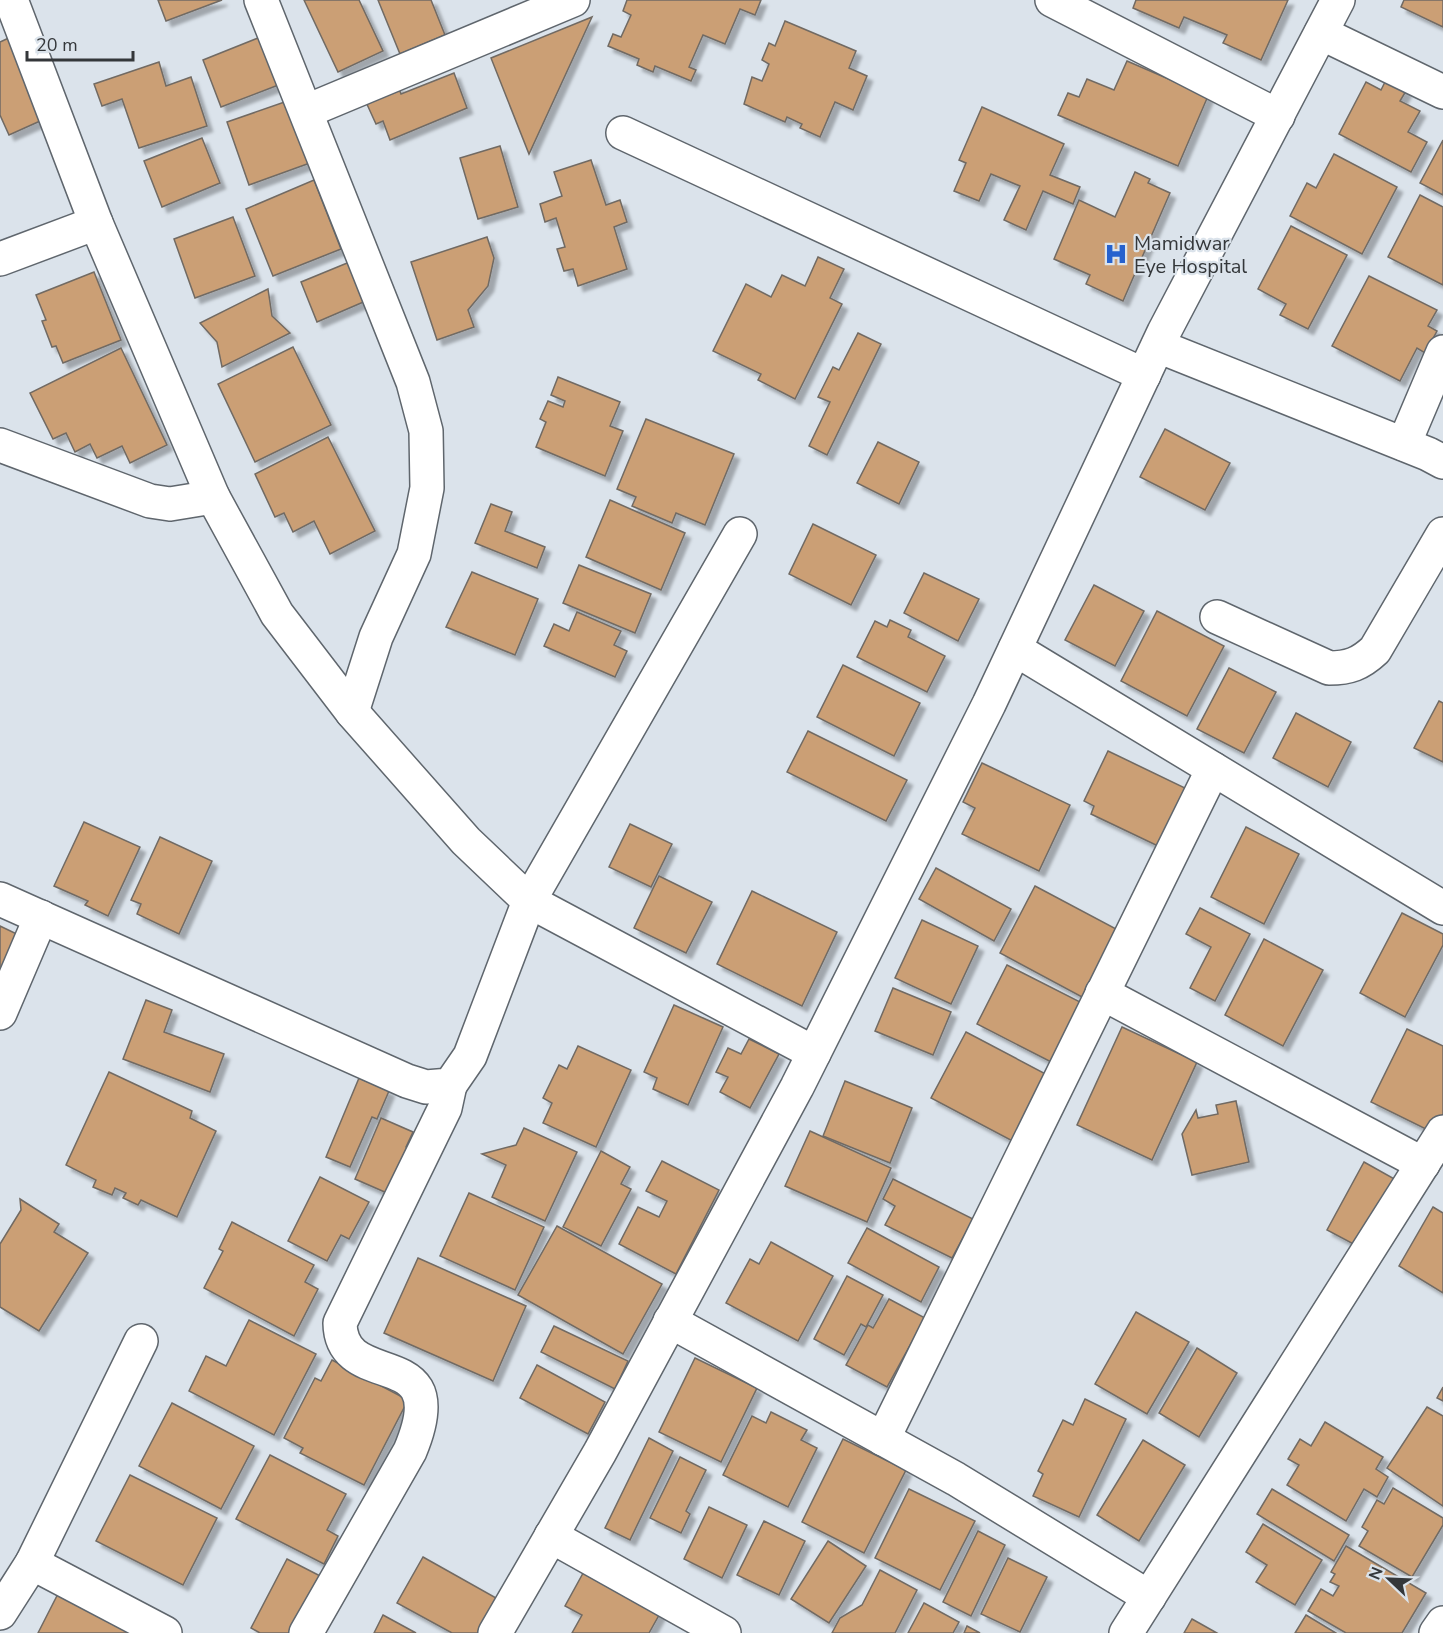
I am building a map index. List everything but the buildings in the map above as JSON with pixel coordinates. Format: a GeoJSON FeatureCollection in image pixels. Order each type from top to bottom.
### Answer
{"type":"FeatureCollection","features":[{"type":"Feature","properties":{"kind":"street"},"geometry":{"type":"LineString","coordinates":[[261,0],[413,382],[426,431],[427,488],[414,554],[376,637],[352,712]]}},
{"type":"Feature","properties":{"kind":"street"},"geometry":{"type":"LineString","coordinates":[[307,111],[573,0]]}},
{"type":"Feature","properties":{"kind":"street"},"geometry":{"type":"LineString","coordinates":[[1052,0],[1278,116]]}},
{"type":"Feature","properties":{"kind":"street"},"geometry":{"type":"LineString","coordinates":[[495,1633],[600,1452],[814,1053],[1015,649],[1151,361],[1338,0]]}},
{"type":"Feature","properties":{"kind":"street"},"geometry":{"type":"LineString","coordinates":[[12,5],[96,223],[213,497],[277,614],[352,712],[466,841],[529,901],[814,1053]]}},
{"type":"Feature","properties":{"kind":"street"},"geometry":{"type":"LineString","coordinates":[[1321,33],[1443,93]]}},
{"type":"Feature","properties":{"kind":"street"},"geometry":{"type":"LineString","coordinates":[[623,133],[1151,361],[1404,444],[1443,462]]}},
{"type":"Feature","properties":{"kind":"street"},"geometry":{"type":"LineString","coordinates":[[0,259],[96,223]]}},
{"type":"Feature","properties":{"kind":"street"},"geometry":{"type":"LineString","coordinates":[[1404,444],[1443,352]]}},
{"type":"Feature","properties":{"kind":"street"},"geometry":{"type":"LineString","coordinates":[[0,445],[150,501],[170,504],[213,497]]}},
{"type":"Feature","properties":{"kind":"street"},"geometry":{"type":"LineString","coordinates":[[306,1633],[410,1451],[423,1411],[421,1392],[412,1381],[355,1356],[344,1346],[340,1323],[445,1108],[450,1085],[470,1056],[529,901],[740,534]]}},
{"type":"Feature","properties":{"kind":"street"},"geometry":{"type":"LineString","coordinates":[[1217,617],[1329,668],[1346,668],[1361,663],[1375,650],[1443,534]]}},
{"type":"Feature","properties":{"kind":"street"},"geometry":{"type":"LineString","coordinates":[[1015,649],[1443,908]]}},
{"type":"Feature","properties":{"kind":"street"},"geometry":{"type":"LineString","coordinates":[[883,1439],[1213,769]]}},
{"type":"Feature","properties":{"kind":"street"},"geometry":{"type":"LineString","coordinates":[[0,899],[407,1081],[426,1087],[450,1085]]}},
{"type":"Feature","properties":{"kind":"street"},"geometry":{"type":"LineString","coordinates":[[0,1012],[41,917]]}},
{"type":"Feature","properties":{"kind":"street"},"geometry":{"type":"LineString","coordinates":[[1102,993],[1422,1164]]}},
{"type":"Feature","properties":{"kind":"street"},"geometry":{"type":"LineString","coordinates":[[1126,1633],[1443,1132]]}},
{"type":"Feature","properties":{"kind":"street"},"geometry":{"type":"LineString","coordinates":[[670,1322],[956,1479],[1149,1597]]}},
{"type":"Feature","properties":{"kind":"street"},"geometry":{"type":"LineString","coordinates":[[0,1613],[32,1563],[141,1341]]}},
{"type":"Feature","properties":{"kind":"street"},"geometry":{"type":"LineString","coordinates":[[551,1536],[724,1633]]}},
{"type":"Feature","properties":{"kind":"street"},"geometry":{"type":"LineString","coordinates":[[32,1563],[165,1633]]}},
{"type":"Feature","properties":{"kind":"street"},"geometry":{"type":"LineString","coordinates":[[1436,1633],[1443,1623]]}},
{"type":"Feature","properties":{"kind":"place","name":"Mamidwar Eye Hospital"},"geometry":{"type":"Point","coordinates":[1116,254]}}]}
